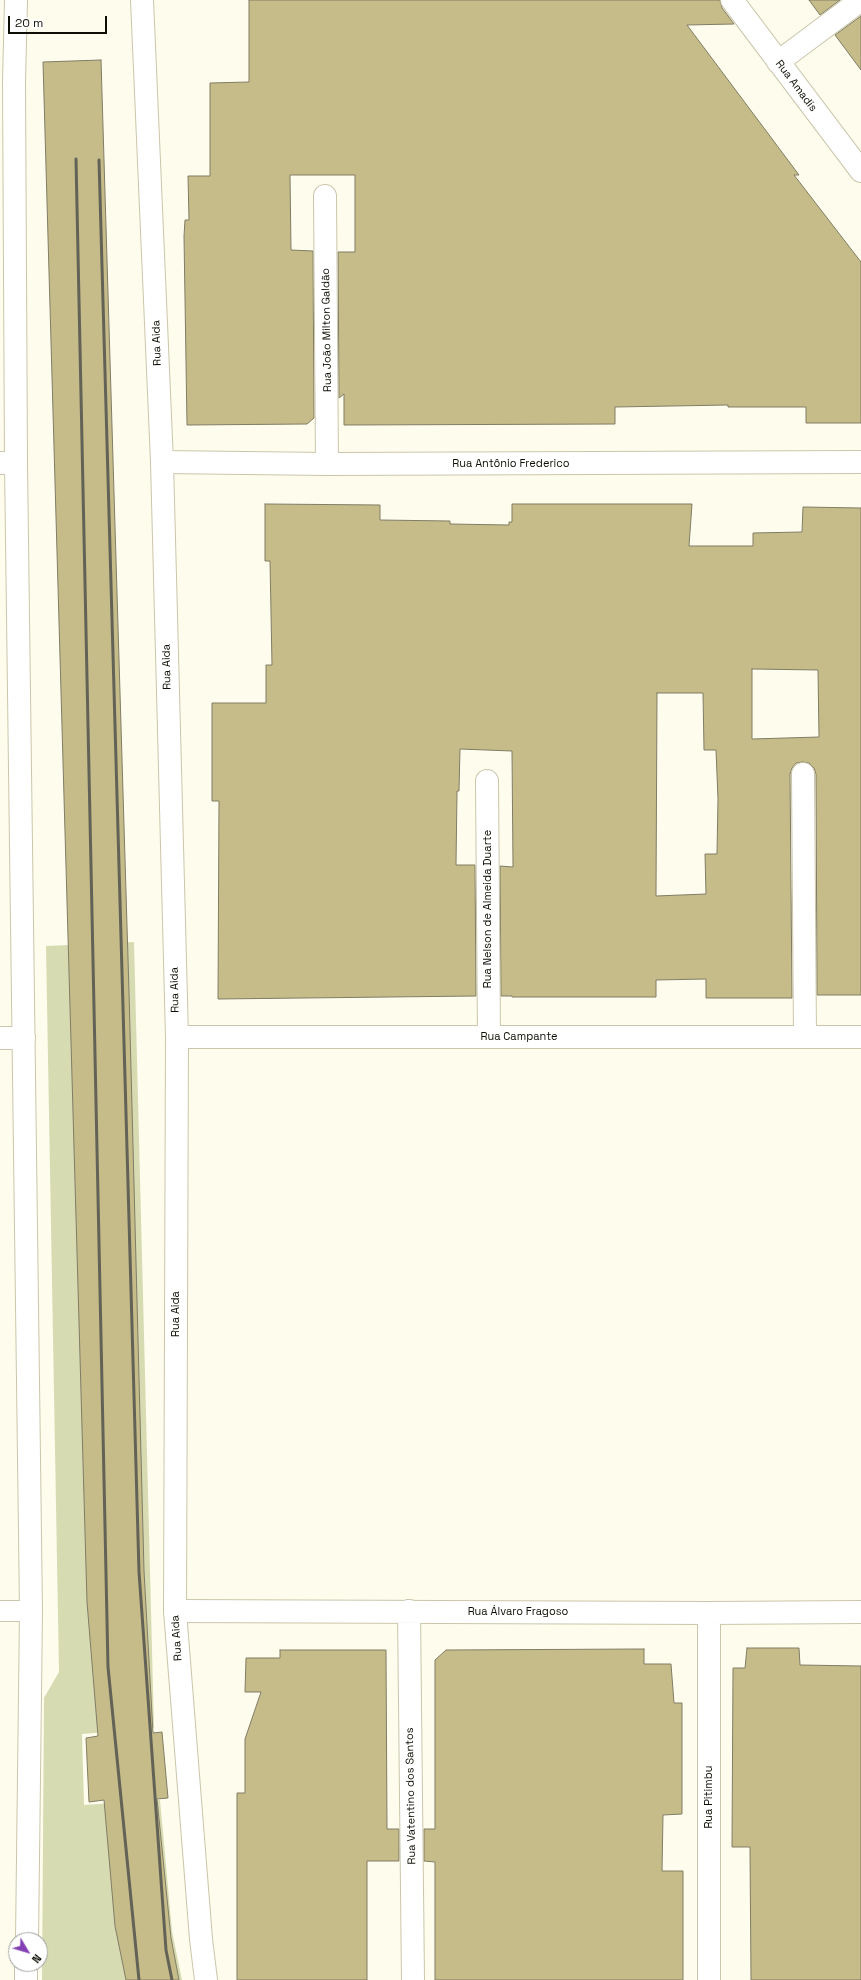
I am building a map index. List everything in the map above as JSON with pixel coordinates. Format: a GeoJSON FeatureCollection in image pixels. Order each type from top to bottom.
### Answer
{"type":"FeatureCollection","features":[{"type":"Feature","properties":{"kind":"street"},"geometry":{"type":"LineString","coordinates":[[16,0],[8,463],[24,1038],[31,1611],[26,1932]]}},
{"type":"Feature","properties":{"kind":"street","name":"Rua Aida"},"geometry":{"type":"LineString","coordinates":[[142,0],[162,462],[177,1037],[175,1611],[201,1940],[206,1980]]}},
{"type":"Feature","properties":{"kind":"street","name":"Rua Amadis"},"geometry":{"type":"LineString","coordinates":[[732,0],[861,171]]}},
{"type":"Feature","properties":{"kind":"street"},"geometry":{"type":"LineString","coordinates":[[778,62],[861,0]]}},
{"type":"Feature","properties":{"kind":"street","name":"Rua João Milton Galdão"},"geometry":{"type":"LineString","coordinates":[[325,196],[327,464]]}},
{"type":"Feature","properties":{"kind":"street","name":"Rua Antônio Frederico"},"geometry":{"type":"LineString","coordinates":[[162,462],[327,464],[861,462]]}},
{"type":"Feature","properties":{"kind":"street"},"geometry":{"type":"LineString","coordinates":[[804,774],[805,1037]]}},
{"type":"Feature","properties":{"kind":"street","name":"Rua Nelson de Almeida Duarte"},"geometry":{"type":"LineString","coordinates":[[487,781],[489,1037]]}},
{"type":"Feature","properties":{"kind":"street","name":"Rua Campante"},"geometry":{"type":"LineString","coordinates":[[177,1037],[861,1037]]}},
{"type":"Feature","properties":{"kind":"street"},"geometry":{"type":"LineString","coordinates":[[0,1038],[24,1038]]}},
{"type":"Feature","properties":{"kind":"street","name":"Rua Álvaro Fragoso"},"geometry":{"type":"LineString","coordinates":[[175,1611],[709,1613],[861,1612]]}},
{"type":"Feature","properties":{"kind":"street","name":"Rua Vatentino dos Santos"},"geometry":{"type":"LineString","coordinates":[[409,1611],[413,1980]]}},
{"type":"Feature","properties":{"kind":"street","name":"Rua Pitimbu"},"geometry":{"type":"LineString","coordinates":[[708,1980],[709,1613]]}},
{"type":"Feature","properties":{"kind":"lane"},"geometry":{"type":"LineString","coordinates":[[0,1611],[31,1611]]}},
{"type":"Feature","properties":{"kind":"green space"},"geometry":{"type":"Polygon","coordinates":[[[134,942],[154,1728],[82,1734],[84,1805],[160,1800],[172,1931],[182,1980],[42,1980],[42,1972],[48,1972],[48,1932],[42,1932],[44,1698],[59,1672],[46,946],[134,942]]]}},
{"type":"Feature","properties":{"kind":"building"},"geometry":{"type":"Polygon","coordinates":[[[249,0],[720,0],[722,8],[734,24],[687,25],[799,175],[794,175],[861,262],[861,423],[806,423],[806,407],[728,407],[728,405],[615,407],[615,424],[344,425],[344,394],[339,398],[338,252],[355,252],[355,175],[290,175],[291,250],[313,251],[314,418],[307,424],[187,425],[184,236],[185,220],[189,220],[188,176],[210,176],[210,83],[249,82],[249,0]]]}},
{"type":"Feature","properties":{"kind":"building"},"geometry":{"type":"Polygon","coordinates":[[[809,0],[840,0],[820,15],[809,0]]]}},
{"type":"Feature","properties":{"kind":"building"},"geometry":{"type":"Polygon","coordinates":[[[861,16],[861,70],[835,35],[861,16]]]}},
{"type":"Feature","properties":{"kind":"building"},"geometry":{"type":"Polygon","coordinates":[[[101,60],[129,992],[144,1571],[153,1733],[162,1732],[168,1798],[157,1799],[171,1938],[179,1980],[126,1980],[115,1926],[104,1800],[89,1802],[86,1738],[98,1736],[87,1602],[43,62],[101,60]]]}},
{"type":"Feature","properties":{"kind":"building"},"geometry":{"type":"Polygon","coordinates":[[[265,504],[380,505],[380,520],[450,521],[450,524],[509,525],[509,522],[512,522],[512,504],[692,504],[689,546],[753,546],[753,533],[802,532],[803,507],[861,508],[861,995],[817,995],[816,774],[814,768],[809,763],[803,762],[796,763],[790,774],[792,998],[706,998],[706,979],[656,980],[656,997],[501,996],[500,866],[513,867],[512,751],[460,749],[459,791],[457,791],[456,865],[475,865],[476,996],[218,999],[219,801],[212,801],[212,703],[266,703],[266,665],[272,665],[270,561],[265,561],[265,504]],[[752,669],[752,739],[819,737],[818,670],[752,669]],[[657,693],[656,896],[706,894],[705,854],[717,854],[718,799],[716,750],[704,750],[703,693],[657,693]]]}},
{"type":"Feature","properties":{"kind":"building"},"geometry":{"type":"Polygon","coordinates":[[[747,1648],[799,1648],[800,1665],[861,1666],[861,1980],[751,1980],[750,1847],[732,1847],[733,1668],[745,1668],[747,1648]]]}},
{"type":"Feature","properties":{"kind":"building"},"geometry":{"type":"Polygon","coordinates":[[[644,1649],[644,1664],[671,1664],[674,1703],[682,1703],[682,1814],[663,1815],[662,1871],[683,1871],[683,1980],[435,1980],[435,1862],[424,1861],[424,1829],[435,1829],[435,1660],[446,1650],[644,1649]]]}},
{"type":"Feature","properties":{"kind":"building"},"geometry":{"type":"Polygon","coordinates":[[[280,1650],[386,1650],[387,1829],[399,1829],[399,1861],[367,1861],[367,1980],[237,1980],[237,1793],[245,1793],[245,1739],[261,1692],[245,1692],[246,1658],[280,1658],[280,1650]]]}},
{"type":"Feature","properties":{"kind":"railway"},"geometry":{"type":"LineString","coordinates":[[76,159],[108,1667],[139,1980]]}},
{"type":"Feature","properties":{"kind":"railway"},"geometry":{"type":"LineString","coordinates":[[99,160],[139,1572],[166,1950],[172,1980]]}}]}
